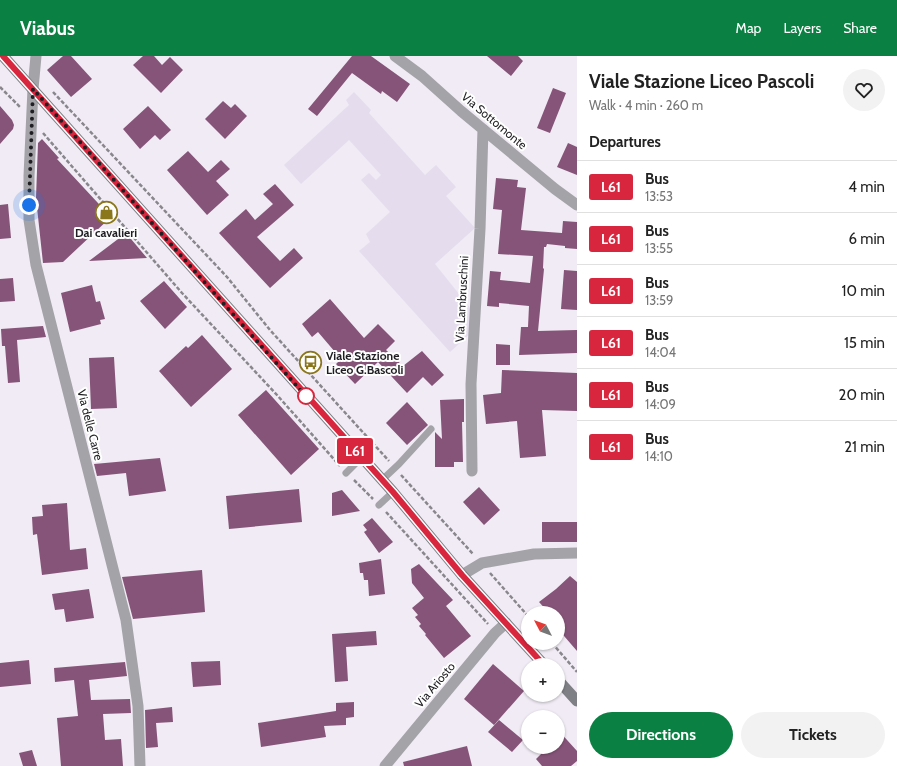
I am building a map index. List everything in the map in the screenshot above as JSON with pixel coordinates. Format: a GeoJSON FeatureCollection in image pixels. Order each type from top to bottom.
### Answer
{"type":"FeatureCollection","features":[{"type":"Feature","properties":{"kind":"main road"},"geometry":{"type":"LineString","coordinates":[[3,56],[393,492],[462,575],[538,658]]}},
{"type":"Feature","properties":{"kind":"main road"},"geometry":{"type":"LineString","coordinates":[[565,688],[577,701]]}},
{"type":"Feature","properties":{"kind":"street","name":"Via delle Carre"},"geometry":{"type":"LineString","coordinates":[[36,56],[31,119],[29,220],[36,265],[126,620],[138,706],[140,766]]}},
{"type":"Feature","properties":{"kind":"street","name":"Via Sottomonte"},"geometry":{"type":"LineString","coordinates":[[394,56],[422,76],[460,111],[555,189],[577,205]]}},
{"type":"Feature","properties":{"kind":"street","name":"Via Lambruschini"},"geometry":{"type":"LineString","coordinates":[[472,471],[471,384],[480,229],[483,129]]}},
{"type":"Feature","properties":{"kind":"street"},"geometry":{"type":"LineString","coordinates":[[462,575],[482,564],[534,554],[577,553]]}},
{"type":"Feature","properties":{"kind":"street","name":"Via Ariosto"},"geometry":{"type":"LineString","coordinates":[[385,766],[495,633],[506,623]]}},
{"type":"Feature","properties":{"kind":"lane"},"geometry":{"type":"LineString","coordinates":[[382,480],[431,429]]}},
{"type":"Feature","properties":{"kind":"lane"},"geometry":{"type":"LineString","coordinates":[[346,473],[361,458]]}},
{"type":"Feature","properties":{"kind":"lane"},"geometry":{"type":"LineString","coordinates":[[379,504],[393,492]]}},
{"type":"Feature","properties":{"kind":"path"},"geometry":{"type":"LineString","coordinates":[[0,88],[31,119],[182,292],[277,395],[346,473],[379,504],[495,633]]}},
{"type":"Feature","properties":{"kind":"path"},"geometry":{"type":"LineString","coordinates":[[50,88],[226,277],[270,330],[521,608]]}},
{"type":"Feature","properties":{"kind":"path"},"geometry":{"type":"LineString","coordinates":[[558,650],[577,672]]}},
{"type":"Feature","properties":{"kind":"shaded area"},"geometry":{"type":"Polygon","coordinates":[[[354,92],[371,110],[369,113],[425,175],[436,165],[456,187],[446,196],[475,228],[435,264],[471,309],[471,333],[450,352],[359,251],[370,242],[366,234],[390,212],[361,180],[369,173],[376,180],[381,175],[349,140],[301,184],[284,165],[349,105],[346,100],[354,92]]]}},
{"type":"Feature","properties":{"kind":"building"},"geometry":{"type":"Polygon","coordinates":[[[63,56],[71,56],[92,79],[71,97],[47,70],[63,56]]]}},
{"type":"Feature","properties":{"kind":"building"},"geometry":{"type":"Polygon","coordinates":[[[143,56],[154,56],[162,65],[170,57],[183,70],[161,93],[133,65],[143,56]]]}},
{"type":"Feature","properties":{"kind":"building"},"geometry":{"type":"Polygon","coordinates":[[[352,56],[371,56],[410,84],[397,102],[382,91],[381,94],[352,73],[317,116],[308,109],[352,56]]]}},
{"type":"Feature","properties":{"kind":"building"},"geometry":{"type":"Polygon","coordinates":[[[487,56],[518,56],[523,61],[511,76],[487,56]]]}},
{"type":"Feature","properties":{"kind":"building"},"geometry":{"type":"Polygon","coordinates":[[[553,88],[566,93],[550,133],[537,128],[553,88]]]}},
{"type":"Feature","properties":{"kind":"building"},"geometry":{"type":"Polygon","coordinates":[[[223,101],[231,108],[235,104],[247,116],[225,139],[205,119],[223,101]]]}},
{"type":"Feature","properties":{"kind":"building"},"geometry":{"type":"Polygon","coordinates":[[[0,106],[12,120],[14,125],[13,129],[0,144],[0,106]]]}},
{"type":"Feature","properties":{"kind":"building"},"geometry":{"type":"Polygon","coordinates":[[[148,106],[171,130],[160,140],[155,135],[140,149],[123,129],[148,106]]]}},
{"type":"Feature","properties":{"kind":"building"},"geometry":{"type":"Polygon","coordinates":[[[42,139],[59,158],[57,159],[111,217],[63,262],[43,263],[36,198],[38,143],[42,139]]]}},
{"type":"Feature","properties":{"kind":"building"},"geometry":{"type":"Polygon","coordinates":[[[568,143],[577,147],[577,175],[557,167],[568,143]]]}},
{"type":"Feature","properties":{"kind":"building"},"geometry":{"type":"Polygon","coordinates":[[[188,151],[208,172],[221,160],[230,169],[216,181],[229,195],[207,215],[167,170],[188,151]]]}},
{"type":"Feature","properties":{"kind":"building"},"geometry":{"type":"Polygon","coordinates":[[[496,178],[518,180],[517,187],[526,188],[521,230],[562,233],[563,221],[577,222],[577,249],[547,244],[546,247],[544,247],[544,269],[538,331],[577,330],[577,353],[519,355],[521,327],[528,327],[529,306],[499,303],[499,307],[487,306],[490,271],[501,272],[500,280],[530,283],[533,256],[498,254],[502,210],[493,209],[496,178]]]}},
{"type":"Feature","properties":{"kind":"building"},"geometry":{"type":"Polygon","coordinates":[[[275,184],[294,205],[257,237],[280,261],[294,248],[303,258],[270,288],[219,233],[246,209],[255,220],[273,204],[263,194],[275,184]]]}},
{"type":"Feature","properties":{"kind":"building"},"geometry":{"type":"Polygon","coordinates":[[[8,204],[11,238],[0,239],[0,205],[8,204]]]}},
{"type":"Feature","properties":{"kind":"building"},"geometry":{"type":"Polygon","coordinates":[[[126,233],[147,258],[89,261],[126,233]]]}},
{"type":"Feature","properties":{"kind":"building"},"geometry":{"type":"Polygon","coordinates":[[[564,270],[577,271],[577,310],[561,309],[564,270]]]}},
{"type":"Feature","properties":{"kind":"building"},"geometry":{"type":"Polygon","coordinates":[[[13,278],[15,301],[0,302],[0,279],[13,278]]]}},
{"type":"Feature","properties":{"kind":"building"},"geometry":{"type":"Polygon","coordinates":[[[164,281],[187,307],[165,329],[140,301],[164,281]]]}},
{"type":"Feature","properties":{"kind":"building"},"geometry":{"type":"Polygon","coordinates":[[[92,285],[96,302],[100,301],[105,319],[100,320],[101,324],[70,332],[61,293],[92,285]]]}},
{"type":"Feature","properties":{"kind":"building"},"geometry":{"type":"Polygon","coordinates":[[[330,299],[364,338],[378,324],[395,341],[386,350],[403,366],[422,351],[444,375],[432,386],[423,377],[407,393],[378,362],[355,384],[336,364],[341,359],[318,332],[312,337],[302,324],[330,299]]]}},
{"type":"Feature","properties":{"kind":"building"},"geometry":{"type":"Polygon","coordinates":[[[43,326],[46,337],[17,340],[20,382],[8,383],[5,346],[2,346],[1,329],[43,326]]]}},
{"type":"Feature","properties":{"kind":"building"},"geometry":{"type":"Polygon","coordinates":[[[202,335],[232,369],[191,407],[159,371],[186,346],[188,348],[202,335]]]}},
{"type":"Feature","properties":{"kind":"building"},"geometry":{"type":"Polygon","coordinates":[[[496,344],[510,345],[510,365],[496,365],[496,344]]]}},
{"type":"Feature","properties":{"kind":"building"},"geometry":{"type":"Polygon","coordinates":[[[114,357],[117,408],[91,409],[89,358],[114,357]]]}},
{"type":"Feature","properties":{"kind":"building"},"geometry":{"type":"Polygon","coordinates":[[[502,370],[577,373],[577,411],[542,410],[546,456],[520,458],[517,421],[486,424],[483,395],[501,393],[502,370]]]}},
{"type":"Feature","properties":{"kind":"building"},"geometry":{"type":"Polygon","coordinates":[[[266,390],[319,449],[291,475],[238,415],[266,390]]]}},
{"type":"Feature","properties":{"kind":"building"},"geometry":{"type":"Polygon","coordinates":[[[464,399],[464,422],[462,422],[463,462],[454,462],[454,467],[435,467],[435,432],[442,439],[440,400],[464,399]]]}},
{"type":"Feature","properties":{"kind":"building"},"geometry":{"type":"Polygon","coordinates":[[[407,402],[428,425],[407,445],[386,423],[407,402]]]}},
{"type":"Feature","properties":{"kind":"building"},"geometry":{"type":"Polygon","coordinates":[[[160,458],[166,491],[129,496],[126,473],[97,476],[94,464],[160,458]]]}},
{"type":"Feature","properties":{"kind":"building"},"geometry":{"type":"Polygon","coordinates":[[[479,487],[500,510],[484,525],[463,502],[479,487]]]}},
{"type":"Feature","properties":{"kind":"building"},"geometry":{"type":"Polygon","coordinates":[[[299,489],[302,522],[229,529],[226,496],[299,489]]]}},
{"type":"Feature","properties":{"kind":"building"},"geometry":{"type":"Polygon","coordinates":[[[342,490],[360,511],[332,516],[332,493],[342,490]]]}},
{"type":"Feature","properties":{"kind":"building"},"geometry":{"type":"Polygon","coordinates":[[[67,503],[70,550],[86,548],[88,569],[42,575],[37,534],[33,535],[32,517],[43,516],[42,505],[67,503]]]}},
{"type":"Feature","properties":{"kind":"building"},"geometry":{"type":"Polygon","coordinates":[[[372,518],[393,542],[379,553],[364,532],[367,530],[363,525],[372,518]]]}},
{"type":"Feature","properties":{"kind":"building"},"geometry":{"type":"Polygon","coordinates":[[[542,522],[577,522],[577,542],[542,542],[542,522]]]}},
{"type":"Feature","properties":{"kind":"building"},"geometry":{"type":"Polygon","coordinates":[[[381,559],[385,594],[369,596],[368,580],[364,580],[363,573],[360,573],[359,563],[381,559]]]}},
{"type":"Feature","properties":{"kind":"building"},"geometry":{"type":"Polygon","coordinates":[[[419,564],[453,600],[446,606],[471,636],[444,658],[419,626],[421,624],[415,617],[418,615],[412,608],[424,598],[412,583],[411,569],[419,564]]]}},
{"type":"Feature","properties":{"kind":"building"},"geometry":{"type":"Polygon","coordinates":[[[202,570],[205,612],[133,619],[122,577],[202,570]]]}},
{"type":"Feature","properties":{"kind":"building"},"geometry":{"type":"Polygon","coordinates":[[[570,576],[577,582],[577,651],[565,637],[565,606],[543,606],[539,602],[570,576]]]}},
{"type":"Feature","properties":{"kind":"building"},"geometry":{"type":"Polygon","coordinates":[[[89,589],[94,618],[66,622],[64,609],[55,610],[52,594],[89,589]]]}},
{"type":"Feature","properties":{"kind":"building"},"geometry":{"type":"Polygon","coordinates":[[[376,631],[377,645],[346,647],[348,681],[335,682],[332,634],[376,631]]]}},
{"type":"Feature","properties":{"kind":"building"},"geometry":{"type":"Polygon","coordinates":[[[29,660],[31,684],[0,687],[0,663],[29,660]]]}},
{"type":"Feature","properties":{"kind":"building"},"geometry":{"type":"Polygon","coordinates":[[[220,661],[221,685],[193,687],[191,662],[220,661]]]}},
{"type":"Feature","properties":{"kind":"building"},"geometry":{"type":"Polygon","coordinates":[[[125,662],[127,676],[89,680],[91,700],[130,699],[131,713],[103,714],[105,740],[121,739],[123,766],[61,766],[57,718],[78,716],[74,680],[55,682],[54,668],[125,662]]]}},
{"type":"Feature","properties":{"kind":"building"},"geometry":{"type":"Polygon","coordinates":[[[493,664],[521,688],[521,694],[494,725],[464,699],[493,664]]]}},
{"type":"Feature","properties":{"kind":"building"},"geometry":{"type":"Polygon","coordinates":[[[354,702],[354,717],[346,718],[346,725],[324,726],[326,737],[261,747],[258,723],[336,711],[336,703],[354,702]]]}},
{"type":"Feature","properties":{"kind":"building"},"geometry":{"type":"Polygon","coordinates":[[[172,707],[173,722],[156,723],[158,747],[146,748],[145,710],[172,707]]]}},
{"type":"Feature","properties":{"kind":"building"},"geometry":{"type":"Polygon","coordinates":[[[499,720],[521,738],[521,742],[512,752],[488,732],[499,720]]]}},
{"type":"Feature","properties":{"kind":"building"},"geometry":{"type":"Polygon","coordinates":[[[565,738],[577,751],[577,761],[571,766],[542,766],[536,759],[541,754],[565,754],[565,738]]]}},
{"type":"Feature","properties":{"kind":"building"},"geometry":{"type":"Polygon","coordinates":[[[467,746],[472,766],[404,766],[403,762],[467,746]]]}},
{"type":"Feature","properties":{"kind":"building"},"geometry":{"type":"Polygon","coordinates":[[[32,750],[37,766],[23,766],[19,753],[32,750]]]}},
{"type":"Feature","properties":{"kind":"bus line","name":"L61"},"geometry":{"type":"LineString","coordinates":[[3,56],[393,492],[462,575],[538,658]]}},
{"type":"Feature","properties":{"kind":"place","name":"Dai cavalieri"},"geometry":{"type":"Point","coordinates":[106,212]}},
{"type":"Feature","properties":{"kind":"place","name":"Viale Stazione Liceo G.Bascoli"},"geometry":{"type":"Point","coordinates":[310,363]}},
{"type":"Feature","properties":{"kind":"route"},"geometry":{"type":"LineString","coordinates":[[29,205],[33,89],[311,402],[306,396]]}}]}
